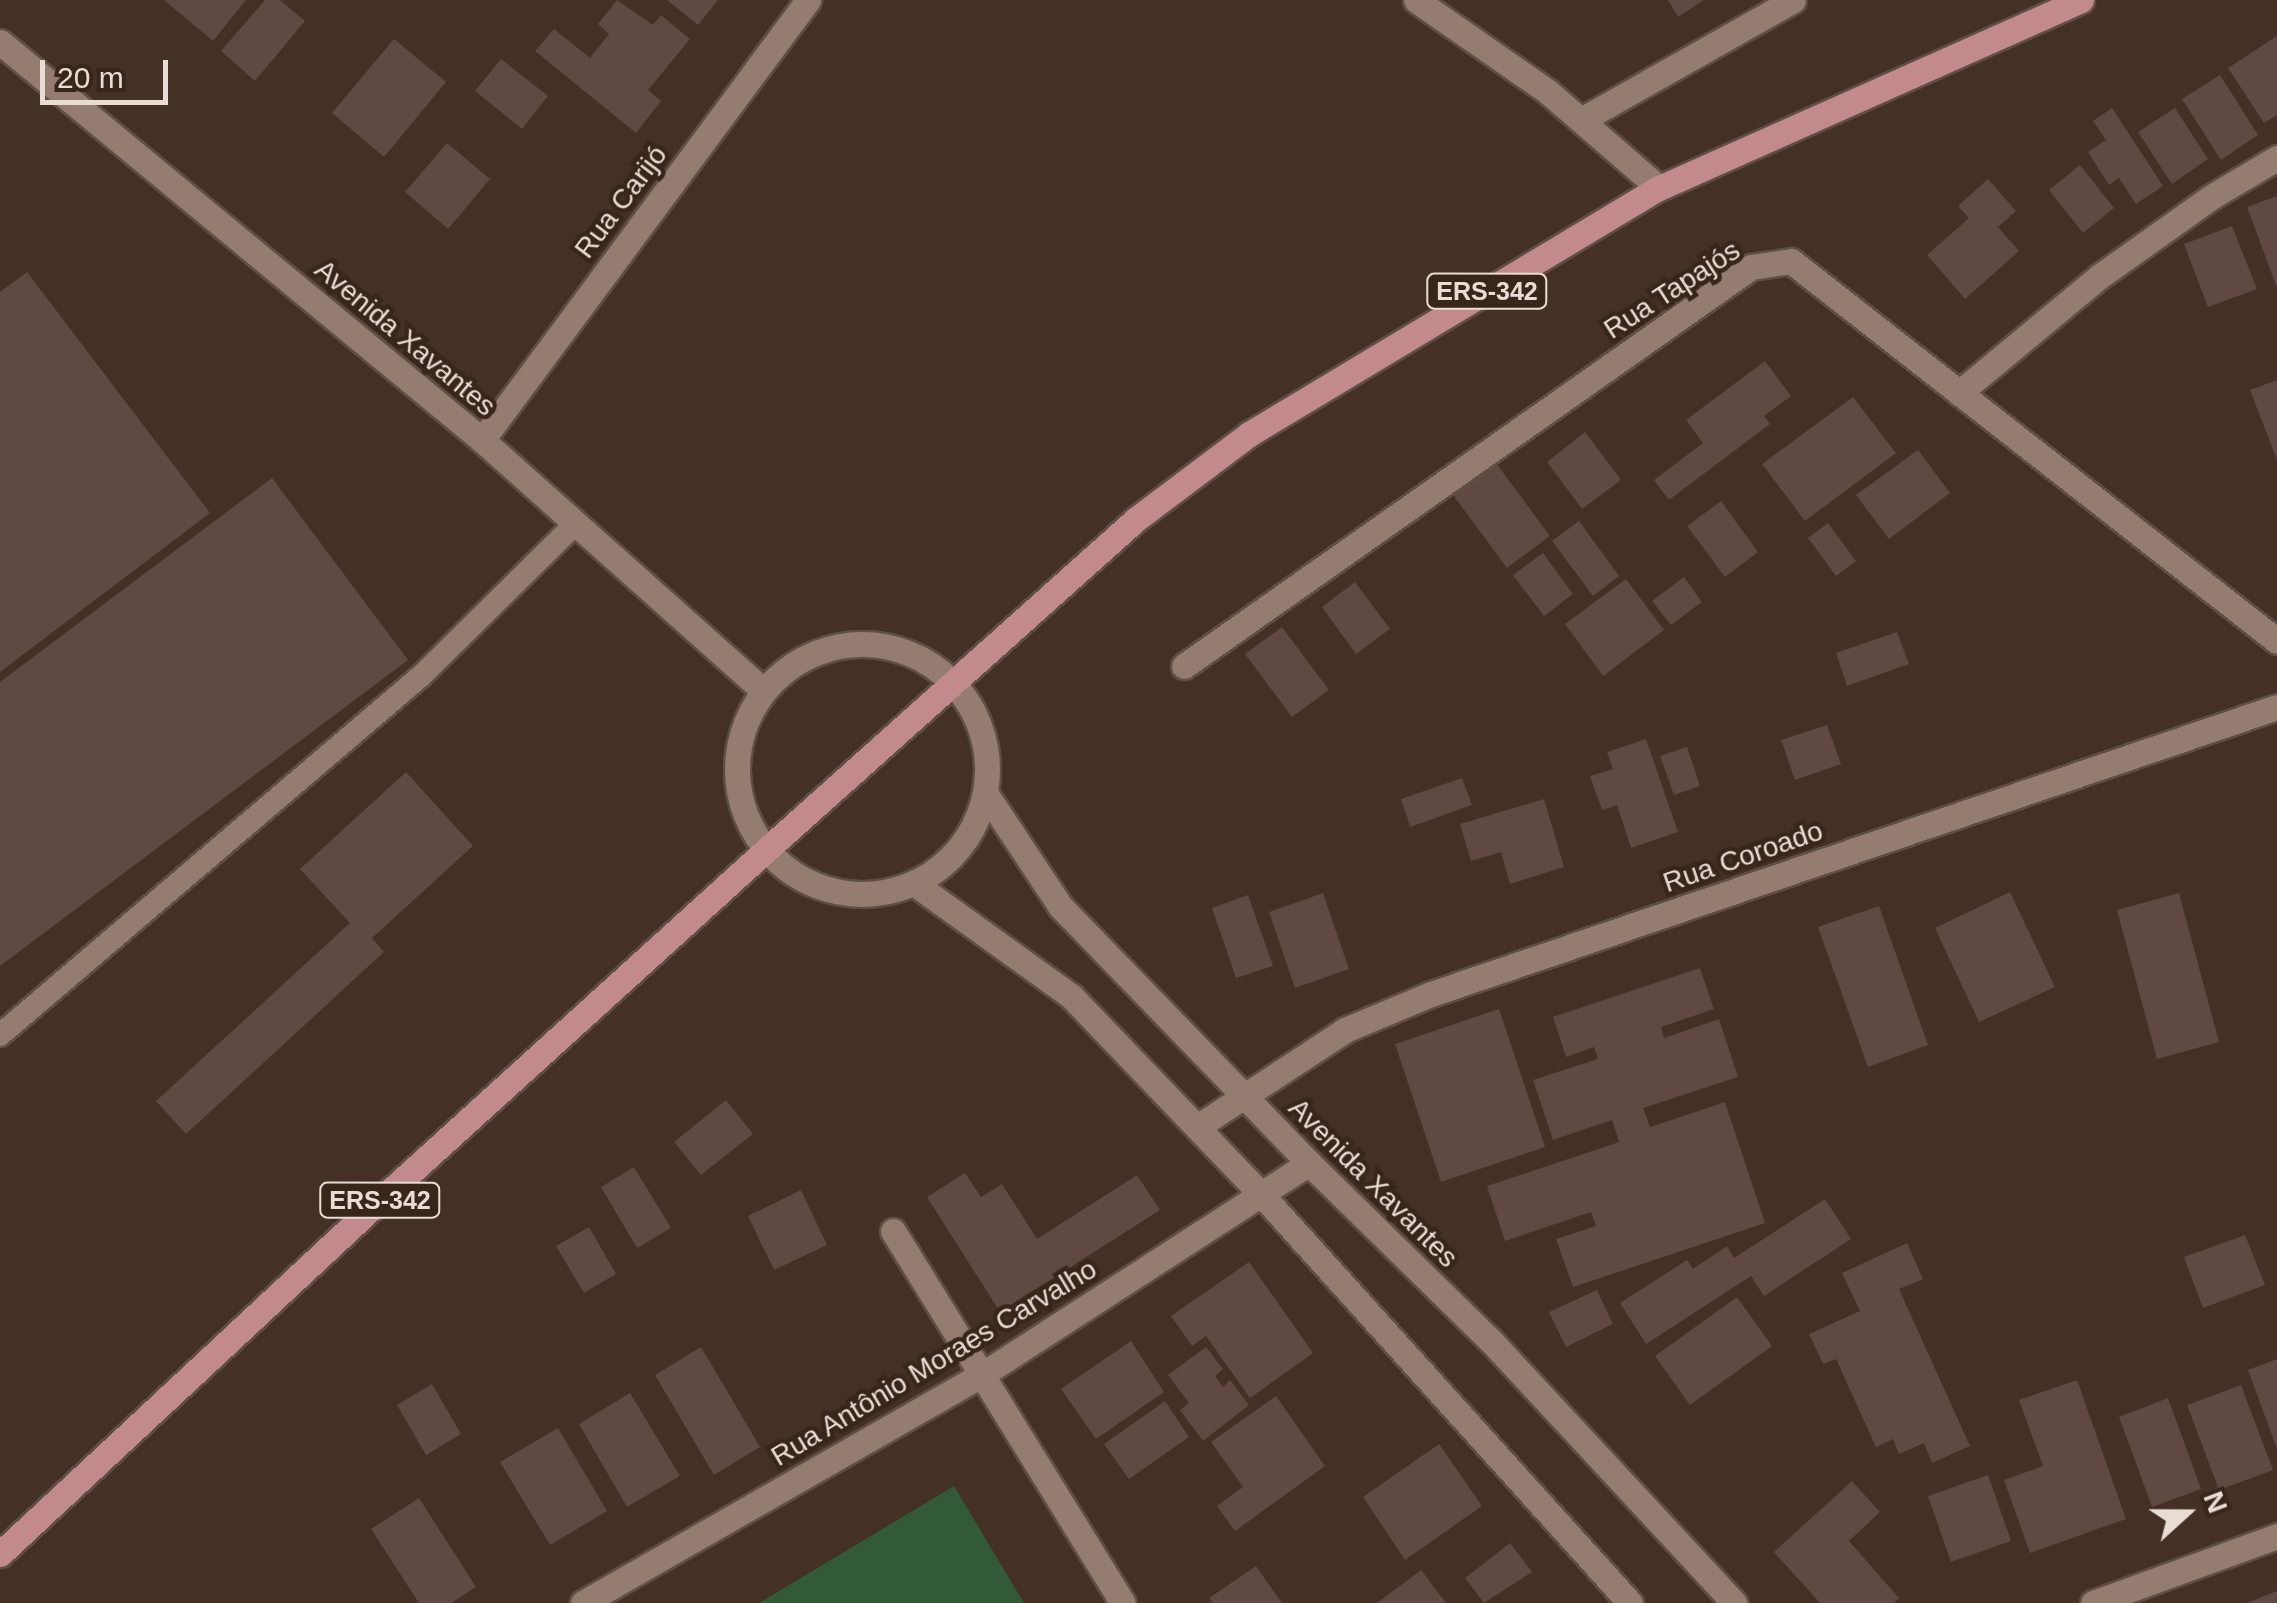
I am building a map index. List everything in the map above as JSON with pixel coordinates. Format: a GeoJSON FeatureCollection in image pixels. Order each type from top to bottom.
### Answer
{"type":"FeatureCollection","features":[{"type":"Feature","properties":{"kind":"main road","name":"ERS-342"},"geometry":{"type":"LineString","coordinates":[[0,1554],[378,1202],[765,851],[1135,520],[1249,434],[1659,188],[2081,0]]}},
{"type":"Feature","properties":{"kind":"street","name":"Rua Carijó"},"geometry":{"type":"LineString","coordinates":[[482,440],[808,0]]}},
{"type":"Feature","properties":{"kind":"street"},"geometry":{"type":"LineString","coordinates":[[1416,0],[1583,119],[1659,188]]}},
{"type":"Feature","properties":{"kind":"street"},"geometry":{"type":"LineString","coordinates":[[1583,119],[1793,0]]}},
{"type":"Feature","properties":{"kind":"street","name":"Avenida Xavantes"},"geometry":{"type":"LineString","coordinates":[[0,42],[482,440],[763,690]]}},
{"type":"Feature","properties":{"kind":"street"},"geometry":{"type":"LineString","coordinates":[[1958,393],[2100,276],[2210,197],[2277,158]]}},
{"type":"Feature","properties":{"kind":"street","name":"Rua Tapajós"},"geometry":{"type":"LineString","coordinates":[[1184,666],[1751,266],[1791,262],[2277,640]]}},
{"type":"Feature","properties":{"kind":"street"},"geometry":{"type":"LineString","coordinates":[[856,642],[909,652],[954,682],[976,715],[987,754],[986,794],[975,828],[955,856],[914,884],[858,894],[804,883],[765,851],[743,813],[735,771],[741,728],[763,690],[804,656],[856,642]]}},
{"type":"Feature","properties":{"kind":"street","name":"Rua Coroado"},"geometry":{"type":"LineString","coordinates":[[1198,1127],[1242,1094],[1344,1030],[1431,994],[2277,707]]}},
{"type":"Feature","properties":{"kind":"street","name":"Avenida Xavantes"},"geometry":{"type":"LineString","coordinates":[[986,794],[1060,906],[1309,1163],[1490,1340],[1734,1603]]}},
{"type":"Feature","properties":{"kind":"street"},"geometry":{"type":"LineString","coordinates":[[914,884],[1072,996],[1261,1194],[1630,1603]]}},
{"type":"Feature","properties":{"kind":"street","name":"Rua Antônio Moraes Carvalho"},"geometry":{"type":"LineString","coordinates":[[583,1603],[984,1374],[1309,1163]]}},
{"type":"Feature","properties":{"kind":"street"},"geometry":{"type":"LineString","coordinates":[[893,1231],[1123,1603]]}},
{"type":"Feature","properties":{"kind":"street"},"geometry":{"type":"LineString","coordinates":[[2092,1603],[2277,1536]]}},
{"type":"Feature","properties":{"kind":"lane"},"geometry":{"type":"LineString","coordinates":[[0,1035],[421,676],[575,524]]}},
{"type":"Feature","properties":{"kind":"green space"},"geometry":{"type":"Polygon","coordinates":[[[954,1486],[1024,1603],[759,1603],[954,1486]]]}},
{"type":"Feature","properties":{"kind":"building"},"geometry":{"type":"Polygon","coordinates":[[[164,0],[246,0],[213,41],[164,0]]]}},
{"type":"Feature","properties":{"kind":"building"},"geometry":{"type":"Polygon","coordinates":[[[265,0],[280,0],[305,21],[255,81],[221,51],[265,0]]]}},
{"type":"Feature","properties":{"kind":"building"},"geometry":{"type":"Polygon","coordinates":[[[617,0],[653,25],[661,15],[690,39],[648,90],[661,101],[636,133],[535,51],[554,29],[590,58],[609,34],[598,24],[617,0]]]}},
{"type":"Feature","properties":{"kind":"building"},"geometry":{"type":"Polygon","coordinates":[[[667,0],[718,0],[698,25],[667,0]]]}},
{"type":"Feature","properties":{"kind":"building"},"geometry":{"type":"Polygon","coordinates":[[[1668,0],[1704,0],[1678,17],[1668,0]]]}},
{"type":"Feature","properties":{"kind":"building"},"geometry":{"type":"Polygon","coordinates":[[[2277,36],[2277,115],[2264,123],[2228,68],[2277,36]]]}},
{"type":"Feature","properties":{"kind":"building"},"geometry":{"type":"Polygon","coordinates":[[[394,39],[446,82],[384,157],[332,113],[394,39]]]}},
{"type":"Feature","properties":{"kind":"building"},"geometry":{"type":"Polygon","coordinates":[[[501,59],[548,96],[522,129],[475,91],[501,59]]]}},
{"type":"Feature","properties":{"kind":"building"},"geometry":{"type":"Polygon","coordinates":[[[2220,75],[2258,135],[2221,160],[2182,99],[2220,75]]]}},
{"type":"Feature","properties":{"kind":"building"},"geometry":{"type":"Polygon","coordinates":[[[2112,108],[2163,186],[2136,204],[2119,178],[2109,185],[2088,152],[2106,140],[2093,121],[2112,108]]]}},
{"type":"Feature","properties":{"kind":"building"},"geometry":{"type":"Polygon","coordinates":[[[2175,108],[2208,159],[2172,184],[2138,132],[2175,108]]]}},
{"type":"Feature","properties":{"kind":"building"},"geometry":{"type":"Polygon","coordinates":[[[447,143],[490,179],[448,229],[405,192],[447,143]]]}},
{"type":"Feature","properties":{"kind":"building"},"geometry":{"type":"Polygon","coordinates":[[[2080,165],[2114,208],[2083,233],[2049,190],[2080,165]]]}},
{"type":"Feature","properties":{"kind":"building"},"geometry":{"type":"Polygon","coordinates":[[[1988,179],[2016,211],[1998,227],[2019,251],[1965,299],[1927,255],[1969,218],[1958,206],[1988,179]]]}},
{"type":"Feature","properties":{"kind":"building"},"geometry":{"type":"Polygon","coordinates":[[[2277,196],[2277,288],[2247,207],[2277,196]]]}},
{"type":"Feature","properties":{"kind":"building"},"geometry":{"type":"Polygon","coordinates":[[[2232,226],[2257,289],[2208,307],[2184,244],[2232,226]]]}},
{"type":"Feature","properties":{"kind":"building"},"geometry":{"type":"Polygon","coordinates":[[[27,272],[210,513],[0,672],[0,292],[27,272]]]}},
{"type":"Feature","properties":{"kind":"building"},"geometry":{"type":"Polygon","coordinates":[[[1765,361],[1791,396],[1764,416],[1770,424],[1669,500],[1654,480],[1703,443],[1686,420],[1765,361]]]}},
{"type":"Feature","properties":{"kind":"building"},"geometry":{"type":"Polygon","coordinates":[[[2277,380],[2277,460],[2250,390],[2277,380]]]}},
{"type":"Feature","properties":{"kind":"building"},"geometry":{"type":"Polygon","coordinates":[[[1853,397],[1896,453],[1805,521],[1762,464],[1853,397]]]}},
{"type":"Feature","properties":{"kind":"building"},"geometry":{"type":"Polygon","coordinates":[[[1585,432],[1621,480],[1582,509],[1547,462],[1585,432]]]}},
{"type":"Feature","properties":{"kind":"building"},"geometry":{"type":"Polygon","coordinates":[[[1918,450],[1950,493],[1889,539],[1856,495],[1918,450]]]}},
{"type":"Feature","properties":{"kind":"building"},"geometry":{"type":"Polygon","coordinates":[[[1496,463],[1550,536],[1507,568],[1453,495],[1496,463]]]}},
{"type":"Feature","properties":{"kind":"building"},"geometry":{"type":"Polygon","coordinates":[[[272,478],[408,660],[0,966],[0,682],[272,478]]]}},
{"type":"Feature","properties":{"kind":"building"},"geometry":{"type":"Polygon","coordinates":[[[1721,501],[1758,552],[1725,577],[1687,526],[1721,501]]]}},
{"type":"Feature","properties":{"kind":"building"},"geometry":{"type":"Polygon","coordinates":[[[1579,521],[1619,576],[1593,596],[1552,541],[1579,521]]]}},
{"type":"Feature","properties":{"kind":"building"},"geometry":{"type":"Polygon","coordinates":[[[1828,523],[1856,561],[1836,576],[1808,538],[1828,523]]]}},
{"type":"Feature","properties":{"kind":"building"},"geometry":{"type":"Polygon","coordinates":[[[1543,553],[1573,594],[1544,616],[1513,575],[1543,553]]]}},
{"type":"Feature","properties":{"kind":"building"},"geometry":{"type":"Polygon","coordinates":[[[1684,577],[1702,602],[1671,625],[1652,601],[1684,577]]]}},
{"type":"Feature","properties":{"kind":"building"},"geometry":{"type":"Polygon","coordinates":[[[1626,579],[1664,630],[1603,676],[1565,624],[1626,579]]]}},
{"type":"Feature","properties":{"kind":"building"},"geometry":{"type":"Polygon","coordinates":[[[1355,582],[1390,629],[1356,654],[1322,607],[1355,582]]]}},
{"type":"Feature","properties":{"kind":"building"},"geometry":{"type":"Polygon","coordinates":[[[1282,627],[1329,690],[1292,717],[1245,654],[1282,627]]]}},
{"type":"Feature","properties":{"kind":"building"},"geometry":{"type":"Polygon","coordinates":[[[1897,632],[1909,664],[1847,686],[1836,653],[1897,632]]]}},
{"type":"Feature","properties":{"kind":"building"},"geometry":{"type":"Polygon","coordinates":[[[1827,725],[1841,764],[1795,780],[1781,740],[1827,725]]]}},
{"type":"Feature","properties":{"kind":"building"},"geometry":{"type":"Polygon","coordinates":[[[1646,739],[1678,832],[1631,848],[1617,805],[1602,810],[1590,776],[1613,769],[1607,752],[1646,739]]]}},
{"type":"Feature","properties":{"kind":"building"},"geometry":{"type":"Polygon","coordinates":[[[1687,747],[1700,786],[1674,795],[1660,756],[1687,747]]]}},
{"type":"Feature","properties":{"kind":"building"},"geometry":{"type":"Polygon","coordinates":[[[406,772],[473,846],[372,938],[384,952],[186,1134],[156,1101],[350,923],[300,869],[406,772]]]}},
{"type":"Feature","properties":{"kind":"building"},"geometry":{"type":"Polygon","coordinates":[[[1462,778],[1472,805],[1410,827],[1401,799],[1462,778]]]}},
{"type":"Feature","properties":{"kind":"building"},"geometry":{"type":"Polygon","coordinates":[[[1544,799],[1564,867],[1510,884],[1501,852],[1471,861],[1460,824],[1544,799]]]}},
{"type":"Feature","properties":{"kind":"building"},"geometry":{"type":"Polygon","coordinates":[[[2010,892],[2055,987],[1979,1022],[1935,928],[2010,892]]]}},
{"type":"Feature","properties":{"kind":"building"},"geometry":{"type":"Polygon","coordinates":[[[1323,893],[1349,969],[1295,988],[1269,912],[1323,893]]]}},
{"type":"Feature","properties":{"kind":"building"},"geometry":{"type":"Polygon","coordinates":[[[2179,893],[2219,1042],[2157,1059],[2117,910],[2179,893]]]}},
{"type":"Feature","properties":{"kind":"building"},"geometry":{"type":"Polygon","coordinates":[[[1248,895],[1273,966],[1236,978],[1212,908],[1248,895]]]}},
{"type":"Feature","properties":{"kind":"building"},"geometry":{"type":"Polygon","coordinates":[[[1879,906],[1928,1045],[1868,1067],[1818,927],[1879,906]]]}},
{"type":"Feature","properties":{"kind":"building"},"geometry":{"type":"Polygon","coordinates":[[[1700,968],[1714,1009],[1661,1027],[1664,1038],[1719,1019],[1738,1077],[1643,1108],[1650,1127],[1725,1102],[1765,1223],[1573,1287],[1556,1239],[1596,1226],[1591,1212],[1505,1241],[1487,1186],[1619,1142],[1612,1120],[1553,1140],[1533,1080],[1598,1059],[1594,1047],[1566,1057],[1553,1017],[1700,968]]]}},
{"type":"Feature","properties":{"kind":"building"},"geometry":{"type":"Polygon","coordinates":[[[1499,1009],[1545,1147],[1441,1182],[1395,1044],[1499,1009]]]}},
{"type":"Feature","properties":{"kind":"building"},"geometry":{"type":"Polygon","coordinates":[[[726,1100],[753,1134],[701,1175],[674,1142],[726,1100]]]}},
{"type":"Feature","properties":{"kind":"building"},"geometry":{"type":"Polygon","coordinates":[[[634,1167],[671,1228],[637,1248],[601,1187],[634,1167]]]}},
{"type":"Feature","properties":{"kind":"building"},"geometry":{"type":"Polygon","coordinates":[[[965,1173],[981,1197],[1002,1184],[1037,1239],[1137,1175],[1160,1210],[1000,1312],[927,1197],[965,1173]]]}},
{"type":"Feature","properties":{"kind":"building"},"geometry":{"type":"Polygon","coordinates":[[[801,1190],[827,1245],[774,1270],[748,1216],[801,1190]]]}},
{"type":"Feature","properties":{"kind":"building"},"geometry":{"type":"Polygon","coordinates":[[[1825,1199],[1851,1239],[1764,1296],[1751,1276],[1646,1344],[1620,1303],[1687,1260],[1693,1269],[1727,1246],[1734,1258],[1825,1199]]]}},
{"type":"Feature","properties":{"kind":"building"},"geometry":{"type":"Polygon","coordinates":[[[589,1227],[616,1274],[584,1293],[556,1246],[589,1227]]]}},
{"type":"Feature","properties":{"kind":"building"},"geometry":{"type":"Polygon","coordinates":[[[2245,1235],[2265,1285],[2203,1308],[2184,1257],[2245,1235]]]}},
{"type":"Feature","properties":{"kind":"building"},"geometry":{"type":"Polygon","coordinates":[[[1907,1243],[1923,1279],[1899,1289],[1970,1446],[1932,1463],[1924,1443],[1899,1454],[1893,1439],[1876,1447],[1836,1359],[1823,1364],[1809,1334],[1860,1311],[1842,1273],[1907,1243]]]}},
{"type":"Feature","properties":{"kind":"building"},"geometry":{"type":"Polygon","coordinates":[[[1249,1262],[1313,1353],[1250,1398],[1206,1336],[1192,1346],[1171,1316],[1249,1262]]]}},
{"type":"Feature","properties":{"kind":"building"},"geometry":{"type":"Polygon","coordinates":[[[1597,1290],[1613,1324],[1566,1347],[1549,1312],[1597,1290]]]}},
{"type":"Feature","properties":{"kind":"building"},"geometry":{"type":"Polygon","coordinates":[[[1737,1297],[1772,1346],[1690,1405],[1655,1356],[1737,1297]]]}},
{"type":"Feature","properties":{"kind":"building"},"geometry":{"type":"Polygon","coordinates":[[[1131,1341],[1164,1392],[1096,1439],[1061,1389],[1131,1341]]]}},
{"type":"Feature","properties":{"kind":"building"},"geometry":{"type":"Polygon","coordinates":[[[701,1347],[760,1447],[714,1475],[655,1375],[701,1347]]]}},
{"type":"Feature","properties":{"kind":"building"},"geometry":{"type":"Polygon","coordinates":[[[1206,1347],[1223,1369],[1215,1376],[1223,1387],[1230,1380],[1249,1405],[1203,1441],[1180,1410],[1189,1403],[1168,1375],[1206,1347]]]}},
{"type":"Feature","properties":{"kind":"building"},"geometry":{"type":"Polygon","coordinates":[[[2277,1359],[2277,1449],[2248,1370],[2277,1359]]]}},
{"type":"Feature","properties":{"kind":"building"},"geometry":{"type":"Polygon","coordinates":[[[2077,1380],[2126,1519],[2030,1553],[2004,1480],[2043,1466],[2019,1400],[2077,1380]]]}},
{"type":"Feature","properties":{"kind":"building"},"geometry":{"type":"Polygon","coordinates":[[[432,1384],[461,1434],[426,1455],[397,1405],[432,1384]]]}},
{"type":"Feature","properties":{"kind":"building"},"geometry":{"type":"Polygon","coordinates":[[[2241,1385],[2273,1470],[2219,1490],[2187,1405],[2241,1385]]]}},
{"type":"Feature","properties":{"kind":"building"},"geometry":{"type":"Polygon","coordinates":[[[630,1393],[680,1476],[627,1507],[579,1424],[630,1393]]]}},
{"type":"Feature","properties":{"kind":"building"},"geometry":{"type":"Polygon","coordinates":[[[1276,1396],[1325,1466],[1235,1531],[1217,1506],[1243,1487],[1211,1442],[1276,1396]]]}},
{"type":"Feature","properties":{"kind":"building"},"geometry":{"type":"Polygon","coordinates":[[[2168,1398],[2201,1489],[2152,1507],[2119,1417],[2168,1398]]]}},
{"type":"Feature","properties":{"kind":"building"},"geometry":{"type":"Polygon","coordinates":[[[1165,1401],[1189,1437],[1129,1479],[1104,1444],[1165,1401]]]}},
{"type":"Feature","properties":{"kind":"building"},"geometry":{"type":"Polygon","coordinates":[[[558,1428],[607,1511],[550,1545],[500,1462],[558,1428]]]}},
{"type":"Feature","properties":{"kind":"building"},"geometry":{"type":"Polygon","coordinates":[[[1439,1444],[1482,1506],[1405,1560],[1363,1497],[1439,1444]]]}},
{"type":"Feature","properties":{"kind":"building"},"geometry":{"type":"Polygon","coordinates":[[[1988,1475],[2011,1541],[1951,1562],[1928,1496],[1988,1475]]]}},
{"type":"Feature","properties":{"kind":"building"},"geometry":{"type":"Polygon","coordinates":[[[1852,1481],[1880,1512],[1849,1541],[1899,1598],[1894,1603],[1820,1603],[1774,1552],[1852,1481]]]}},
{"type":"Feature","properties":{"kind":"building"},"geometry":{"type":"Polygon","coordinates":[[[419,1498],[476,1587],[451,1603],[419,1603],[371,1529],[419,1498]]]}},
{"type":"Feature","properties":{"kind":"building"},"geometry":{"type":"Polygon","coordinates":[[[1510,1543],[1532,1572],[1484,1603],[1465,1578],[1510,1543]]]}},
{"type":"Feature","properties":{"kind":"building"},"geometry":{"type":"Polygon","coordinates":[[[1256,1566],[1282,1603],[1213,1603],[1209,1598],[1256,1566]]]}},
{"type":"Feature","properties":{"kind":"building"},"geometry":{"type":"Polygon","coordinates":[[[1421,1570],[1446,1603],[1377,1603],[1421,1570]]]}},
{"type":"Feature","properties":{"kind":"building"},"geometry":{"type":"Polygon","coordinates":[[[2277,1591],[2277,1603],[2246,1603],[2277,1591]]]}}]}
